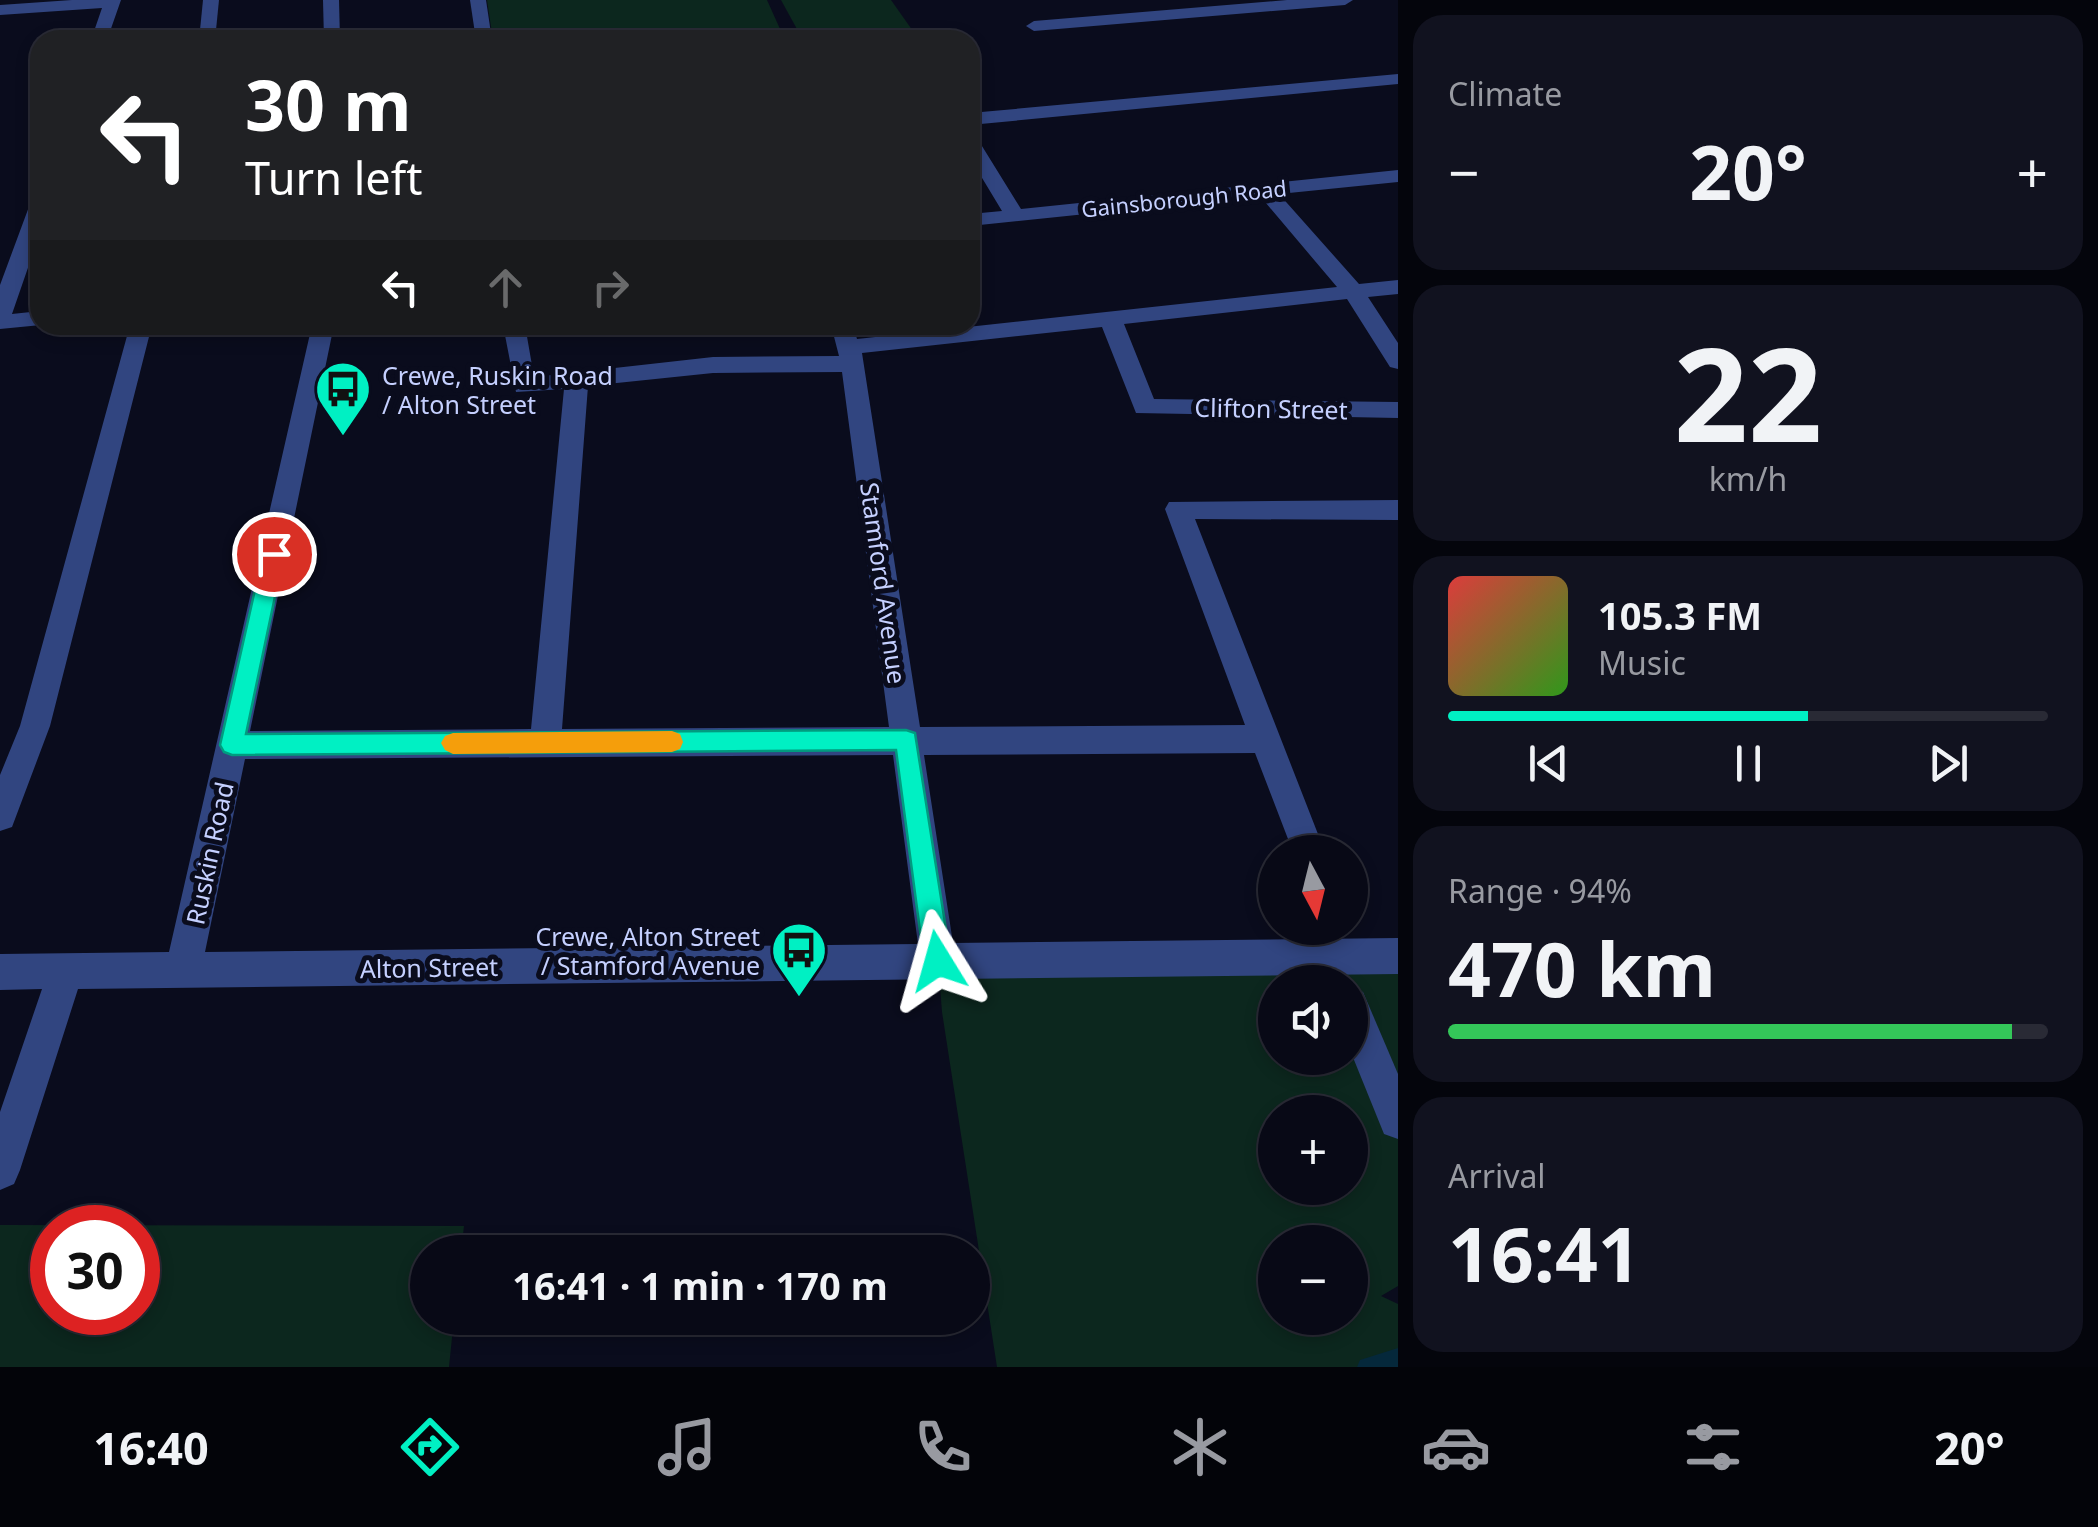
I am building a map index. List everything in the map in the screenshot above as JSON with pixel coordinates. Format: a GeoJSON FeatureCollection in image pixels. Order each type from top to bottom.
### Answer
{"type":"FeatureCollection","features":[{"type":"Feature","properties":{"kind":"street"},"geometry":{"type":"LineString","coordinates":[[207,30],[211,0]]}},
{"type":"Feature","properties":{"kind":"street"},"geometry":{"type":"LineString","coordinates":[[331,0],[332,30]]}},
{"type":"Feature","properties":{"kind":"street"},"geometry":{"type":"LineString","coordinates":[[478,0],[482,30]]}},
{"type":"Feature","properties":{"kind":"street"},"geometry":{"type":"LineString","coordinates":[[1034,26],[1345,0]]}},
{"type":"Feature","properties":{"kind":"street"},"geometry":{"type":"LineString","coordinates":[[1,5],[113,1],[103,30]]}},
{"type":"Feature","properties":{"kind":"street"},"geometry":{"type":"LineString","coordinates":[[980,118],[1398,79]]}},
{"type":"Feature","properties":{"kind":"street"},"geometry":{"type":"LineString","coordinates":[[980,158],[1015,215]]}},
{"type":"Feature","properties":{"kind":"street","name":"Gainsborough Road"},"geometry":{"type":"LineString","coordinates":[[980,219],[1398,176]]}},
{"type":"Feature","properties":{"kind":"street"},"geometry":{"type":"LineString","coordinates":[[1264,190],[1352,290],[1398,361]]}},
{"type":"Feature","properties":{"kind":"street"},"geometry":{"type":"LineString","coordinates":[[30,233],[0,319],[30,318]]}},
{"type":"Feature","properties":{"kind":"street"},"geometry":{"type":"LineString","coordinates":[[980,332],[1398,287]]}},
{"type":"Feature","properties":{"kind":"street","name":"Clifton Street"},"geometry":{"type":"LineString","coordinates":[[1111,320],[1144,407],[1398,410]]}},
{"type":"Feature","properties":{"kind":"street"},"geometry":{"type":"LineString","coordinates":[[0,816],[34,726],[138,335]]}},
{"type":"Feature","properties":{"kind":"street","name":"Ruskin Road"},"geometry":{"type":"LineString","coordinates":[[183,970],[321,335]]}},
{"type":"Feature","properties":{"kind":"street"},"geometry":{"type":"LineString","coordinates":[[516,335],[524,386],[953,335]]}},
{"type":"Feature","properties":{"kind":"street","name":"Stamford Avenue"},"geometry":{"type":"LineString","coordinates":[[848,345],[938,961]]}},
{"type":"Feature","properties":{"kind":"street"},"geometry":{"type":"LineString","coordinates":[[545,742],[577,379]]}},
{"type":"Feature","properties":{"kind":"street"},"geometry":{"type":"LineString","coordinates":[[1303,835],[1178,509],[1398,510]]}},
{"type":"Feature","properties":{"kind":"street"},"geometry":{"type":"LineString","coordinates":[[232,745],[1264,738]]}},
{"type":"Feature","properties":{"kind":"street","name":"Alton Street"},"geometry":{"type":"LineString","coordinates":[[0,972],[1398,956]]}},
{"type":"Feature","properties":{"kind":"street"},"geometry":{"type":"LineString","coordinates":[[0,1170],[66,972]]}},
{"type":"Feature","properties":{"kind":"street"},"geometry":{"type":"LineString","coordinates":[[1368,1048],[1398,1120]]}},
{"type":"Feature","properties":{"kind":"green space"},"geometry":{"type":"Polygon","coordinates":[[[487,0],[767,0],[780,30],[492,30],[487,0]]]}},
{"type":"Feature","properties":{"kind":"green space"},"geometry":{"type":"Polygon","coordinates":[[[781,0],[891,0],[912,30],[798,30],[781,0]]]}},
{"type":"Feature","properties":{"kind":"green space"},"geometry":{"type":"Polygon","coordinates":[[[1398,957],[1398,1286],[1381,1296],[1398,1304],[1398,1367],[997,1367],[990,1322],[990,1235],[977,1235],[942,1012],[938,961],[1398,957]]]}},
{"type":"Feature","properties":{"kind":"green space"},"geometry":{"type":"Polygon","coordinates":[[[0,1225],[30,1225],[30,1335],[160,1335],[160,1225],[464,1226],[463,1235],[410,1235],[410,1335],[452,1335],[449,1367],[0,1367],[0,1225]]]}},
{"type":"Feature","properties":{"kind":"waterway"},"geometry":{"type":"LineString","coordinates":[[1367,1367],[1398,1358]]}},
{"type":"Feature","properties":{"kind":"slow traffic"},"geometry":{"type":"LineString","coordinates":[[453,743],[672,742]]}},
{"type":"Feature","properties":{"kind":"place","name":"Crewe, Ruskin Road / Alton Street"},"geometry":{"type":"Point","coordinates":[343,438]}},
{"type":"Feature","properties":{"kind":"place","name":"Crewe, Alton Street / Stamford Avenue"},"geometry":{"type":"Point","coordinates":[799,999]}},
{"type":"Feature","properties":{"kind":"route"},"geometry":{"type":"LineString","coordinates":[[274,554],[232,745],[906,740],[938,961]]}}]}
